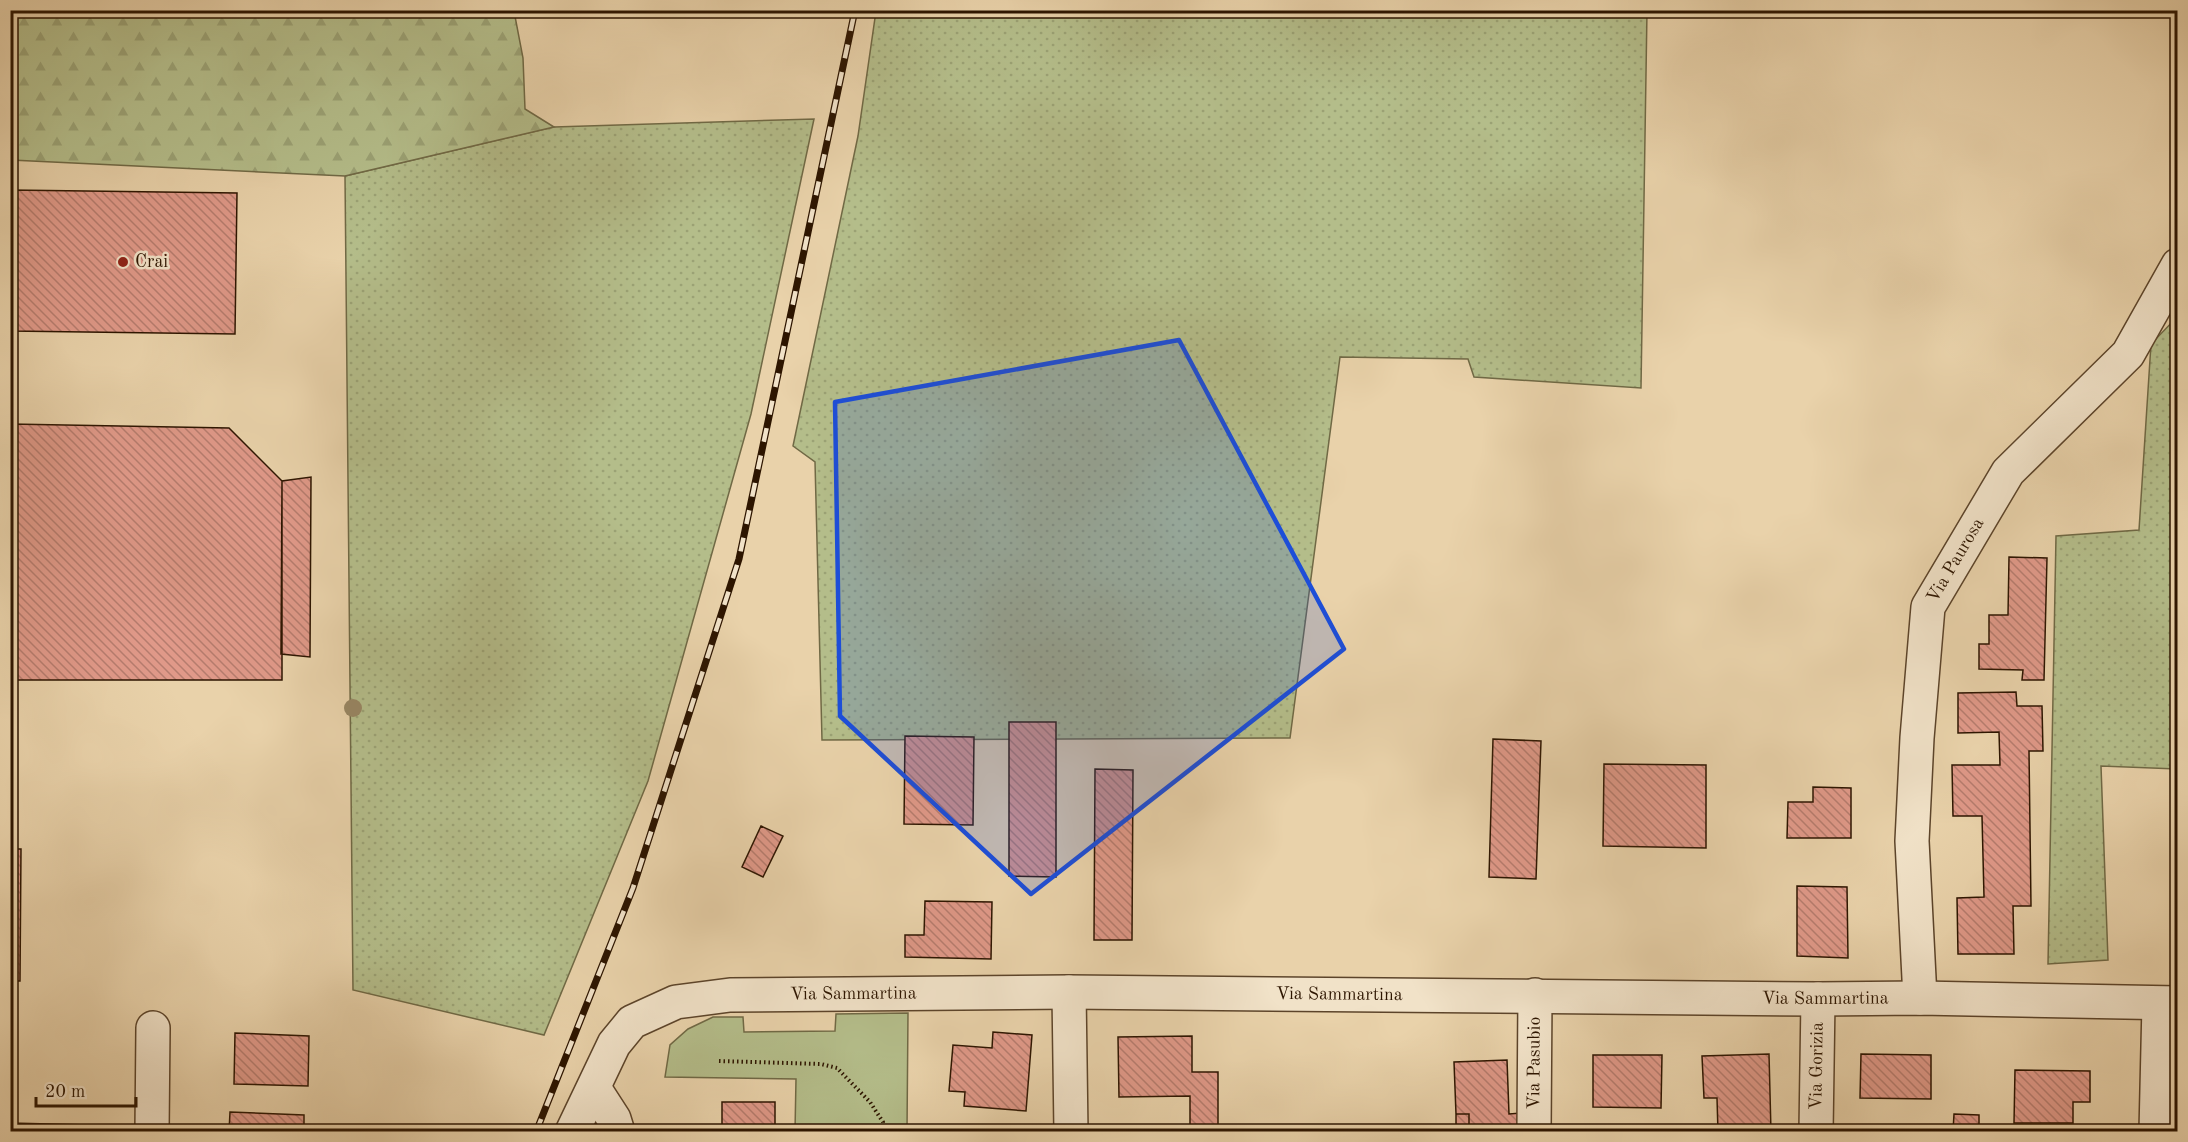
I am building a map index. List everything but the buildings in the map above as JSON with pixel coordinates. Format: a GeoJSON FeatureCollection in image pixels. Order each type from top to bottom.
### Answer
{"type":"FeatureCollection","features":[{"type":"Feature","properties":{"kind":"street","name":"Via Paurosa"},"geometry":{"type":"LineString","coordinates":[[1920,998],[1912,841],[1917,738],[1928,607],[2008,472],[2128,354],[2178,265]]}},
{"type":"Feature","properties":{"kind":"street","name":"Via Sammartina"},"geometry":{"type":"LineString","coordinates":[[572,1131],[614,1044],[632,1022],[676,1002],[730,995],[1069,992],[1920,998],[2168,1003]]}},
{"type":"Feature","properties":{"kind":"street"},"geometry":{"type":"LineString","coordinates":[[1069,992],[1071,1131]]}},
{"type":"Feature","properties":{"kind":"street","name":"Via Pasubio"},"geometry":{"type":"LineString","coordinates":[[1534,1131],[1535,996]]}},
{"type":"Feature","properties":{"kind":"street","name":"Via Gorizia"},"geometry":{"type":"LineString","coordinates":[[1816,1131],[1818,999]]}},
{"type":"Feature","properties":{"kind":"street"},"geometry":{"type":"LineString","coordinates":[[2156,1131],[2168,1003]]}},
{"type":"Feature","properties":{"kind":"street"},"geometry":{"type":"LineString","coordinates":[[152,1131],[153,1028]]}},
{"type":"Feature","properties":{"kind":"street"},"geometry":{"type":"LineString","coordinates":[[594,1088],[614,1119],[618,1131]]}},
{"type":"Feature","properties":{"kind":"path"},"geometry":{"type":"LineString","coordinates":[[719,1061],[821,1064],[837,1068],[870,1102],[884,1122],[883,1131]]}},
{"type":"Feature","properties":{"kind":"highlighted area"},"geometry":{"type":"Polygon","coordinates":[[[1179,340],[1344,649],[1031,894],[840,716],[835,402],[1179,340]]]}},
{"type":"Feature","properties":{"kind":"green space"},"geometry":{"type":"Polygon","coordinates":[[[10,11],[514,11],[523,58],[525,109],[554,127],[345,176],[11,160],[10,11]]]}},
{"type":"Feature","properties":{"kind":"green space"},"geometry":{"type":"Polygon","coordinates":[[[876,11],[1647,11],[1641,388],[1474,377],[1468,359],[1340,357],[1290,738],[822,740],[815,462],[793,446],[858,136],[876,11]]]}},
{"type":"Feature","properties":{"kind":"green space"},"geometry":{"type":"Polygon","coordinates":[[[814,119],[751,414],[648,781],[544,1035],[353,990],[345,176],[554,127],[814,119]]]}},
{"type":"Feature","properties":{"kind":"green space"},"geometry":{"type":"Polygon","coordinates":[[[2177,317],[2177,769],[2101,766],[2108,960],[2048,964],[2056,536],[2139,530],[2151,344],[2177,317]]]}},
{"type":"Feature","properties":{"kind":"green space"},"geometry":{"type":"Polygon","coordinates":[[[908,1013],[907,1131],[795,1131],[796,1079],[665,1077],[670,1045],[688,1029],[713,1017],[743,1017],[744,1032],[835,1031],[836,1014],[908,1013]]]}},
{"type":"Feature","properties":{"kind":"railway"},"geometry":{"type":"LineString","coordinates":[[536,1132],[633,888],[739,559],[855,10]]}},
{"type":"Feature","properties":{"kind":"place","name":"Crai"},"geometry":{"type":"Point","coordinates":[123,262]}}]}
